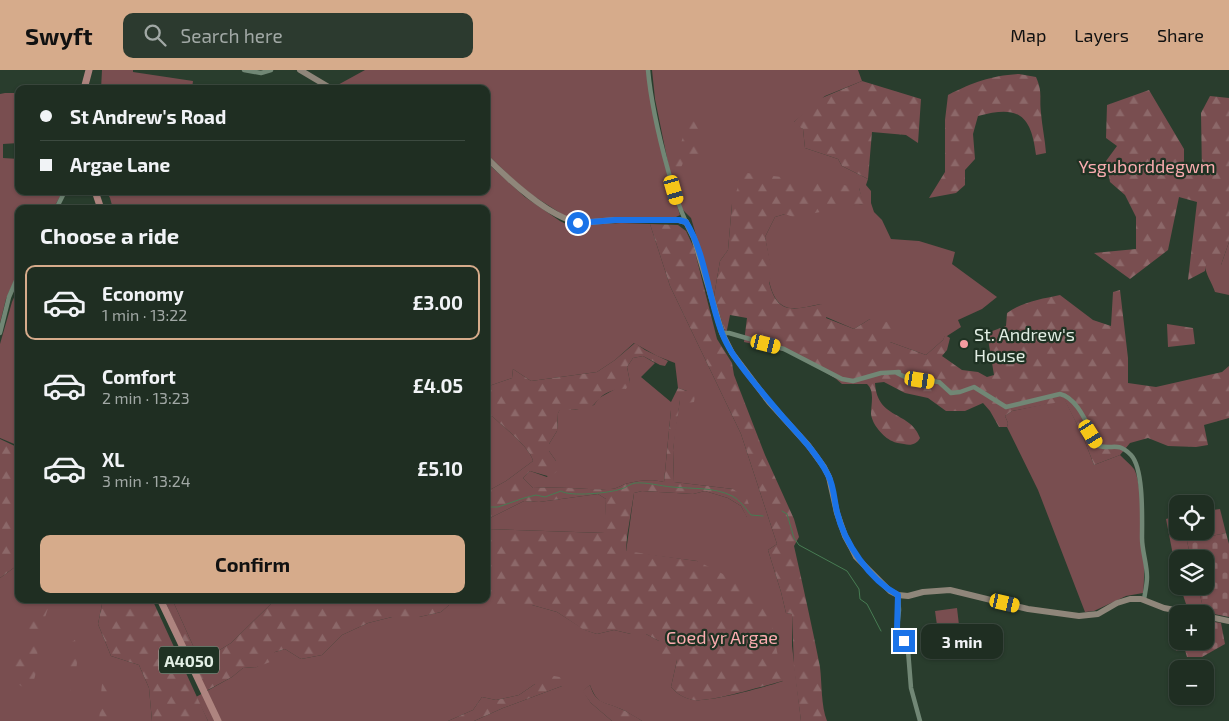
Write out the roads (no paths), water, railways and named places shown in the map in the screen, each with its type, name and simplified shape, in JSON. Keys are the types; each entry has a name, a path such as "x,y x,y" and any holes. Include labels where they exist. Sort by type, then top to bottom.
{"main road":[{"path":"83,85 84,70"},
{"path":"84,85 89,70"},
{"name":"A4050","path":"162,603 218,721"}],"street":[{"path":"244,70 261,73 271,70"},
{"path":"300,70 325,85"},
{"path":"648,70 658,134 678,207 683,221 694,238 722,333 732,353 769,402 808,445 826,472 842,527 856,556 884,586 898,595 908,596 923,592 950,590 1028,608 1079,616 1098,614 1117,603 1130,599 1144,600 1169,609"},
{"path":"490,161 518,188 554,213 570,221 578,223 615,220 683,221"},
{"path":"0,332 9,296 15,283"},
{"path":"722,333 784,349 842,380 853,381 881,373 899,372 907,378 939,382 951,393 974,387 1006,407 1060,394 1064,395 1076,403 1099,446 1120,446 1136,462 1147,576 1144,600"},
{"path":"898,595 897,629 908,650 911,688 920,721"},
{"path":"1214,618 1229,621"}],"waterway":[{"path":"490,507 498,507 536,495 545,497 561,491 573,494 600,493 640,483 718,491 735,498 751,515 763,516"},
{"path":"782,511 787,514 794,538 799,545 847,571 859,589 860,599 867,604 881,631"}],"place":[{"name":"St. Andrew's House","path":"964,344"}],"park label":[{"name":"Ysguborddegwm","path":"1147,166"},
{"name":"Coed yr Argae","path":"722,637"}]}
